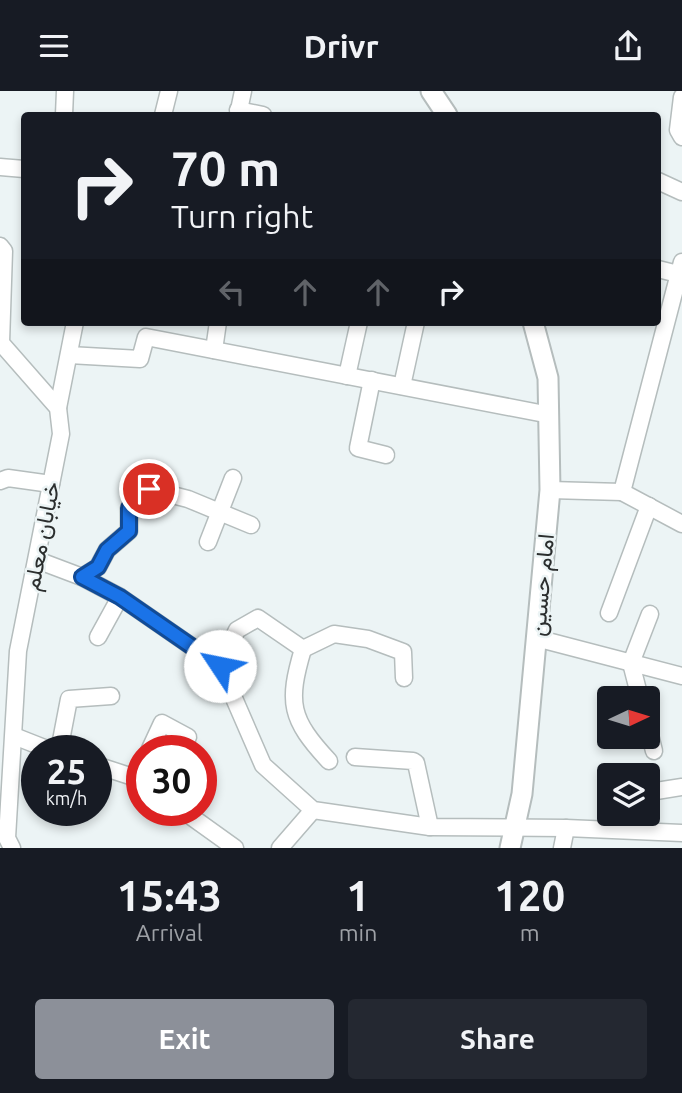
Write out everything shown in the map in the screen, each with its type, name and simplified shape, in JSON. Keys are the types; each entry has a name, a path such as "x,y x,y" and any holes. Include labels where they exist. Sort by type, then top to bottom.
{"main road":[{"path":"431,91 445,112"},
{"name":"امام حسین","path":"512,839 522,794 550,490 548,378 534,326"}],"street":[{"path":"64,112 65,91"},
{"path":"164,112 169,91"},
{"path":"238,112 243,91"},
{"path":"682,97 678,130 682,137"},
{"path":"0,167 21,169"},
{"path":"661,182 682,192"},
{"path":"0,246 4,251 1,343 58,408"},
{"path":"622,492 680,268 661,269"},
{"name":"خیابان معلم","path":"12,848 7,838 18,651 61,434 58,408 74,326"},
{"path":"214,350 217,326"},
{"path":"347,376 358,326"},
{"path":"402,386 415,326"},
{"path":"69,355 139,359 146,337 550,415"},
{"path":"372,380 358,448 386,455"},
{"path":"0,481 8,478 51,484"},
{"path":"208,542 233,478"},
{"path":"82,577 98,567 107,550 129,531 129,508 149,489 188,499 251,525"},
{"path":"550,490 622,492 682,524"},
{"path":"609,613 649,506"},
{"path":"37,560 82,577 120,597 220,666 263,765 313,810 512,839 566,828 644,831 662,840 682,833"},
{"path":"98,637 120,597"},
{"path":"637,686 631,663 650,614"},
{"path":"220,666 237,630 258,618 303,649"},
{"path":"329,761 312,743 295,711 293,685 303,649 334,634 368,639 403,652 404,678"},
{"path":"536,638 682,676"},
{"path":"62,735 69,698 111,696"},
{"path":"156,735 162,723 184,735"},
{"path":"14,736 21,739"},
{"path":"355,757 416,763 430,827"},
{"path":"660,790 682,787"},
{"path":"280,848 313,810"},
{"path":"204,826 235,848"},
{"path":"644,831 645,826"},
{"path":"562,848 566,828"}],"route":[{"path":"149,489 129,508 129,531 107,550 98,567 82,577 120,597 220,666"}]}
